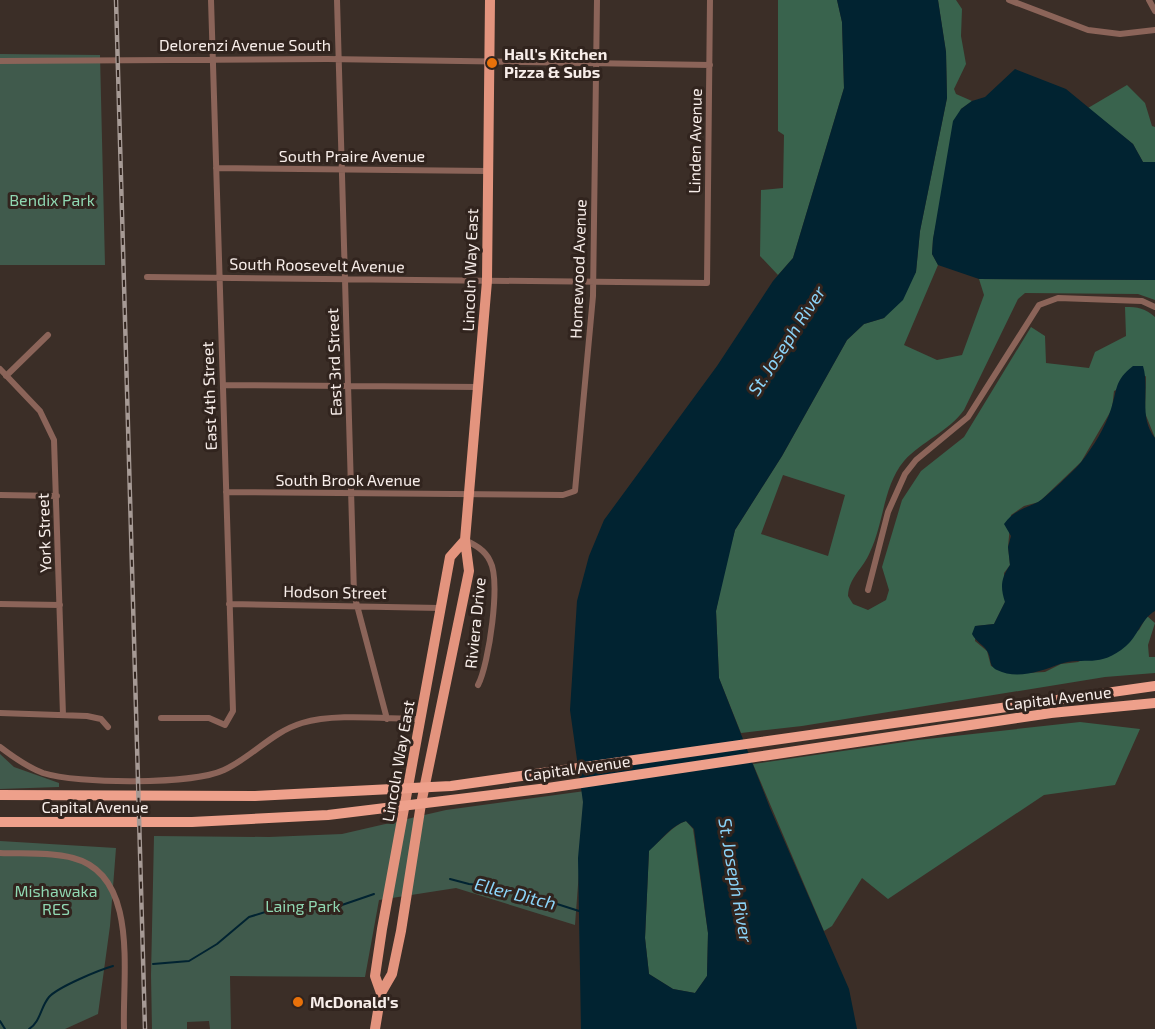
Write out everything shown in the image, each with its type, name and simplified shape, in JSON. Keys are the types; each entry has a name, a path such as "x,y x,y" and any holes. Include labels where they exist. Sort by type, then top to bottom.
{"highway":[{"name":"Capital Avenue","path":"0,795 255,796 451,786 1155,686"},
{"name":"Capital Avenue","path":"0,822 202,822 328,815 566,785 1051,713 1155,703"}],"main road":[{"name":"Lincoln Way East","path":"375,1029 381,993 392,974 421,804 469,571 465,540 487,281 490,0"},
{"name":"Lincoln Way East","path":"381,993 375,976 450,557 465,540"}],"street":[{"name":"East 4th Street","path":"161,718 209,718 225,725 233,711 211,0"},
{"name":"East 3rd Street","path":"337,0 356,605 387,719"},
{"name":"Homewood Avenue","path":"528,495 570,494 577,485 594,282 597,0"},
{"name":"Linden Avenue","path":"707,283 710,0"},
{"path":"1009,0 1088,30 1120,34 1155,30"},
{"path":"1149,0 1155,11"},
{"name":"Delorenzi Avenue South","path":"0,61 213,58 710,65"},
{"name":"South Praire Avenue","path":"216,168 488,171"},
{"name":"South Roosevelt Avenue","path":"147,277 707,283"},
{"path":"868,590 888,512 905,474 916,460 968,417 1039,305 1058,298 1142,301 1155,306"},
{"path":"6,376 48,335"},
{"name":"York Street","path":"0,369 40,411 51,429 55,452 57,496 63,715"},
{"path":"223,385 479,387"},
{"name":"South Brook Avenue","path":"226,492 528,495"},
{"path":"0,495 57,496"},
{"name":"Riviera Drive","path":"465,540 485,552 494,571 488,657 478,685"},
{"path":"0,604 60,605"},
{"name":"Hodson Street","path":"229,604 441,608"},
{"path":"0,713 101,719 108,727"},
{"name":"Capital Avenue","path":"0,747 25,765 58,777 191,779 224,770 281,731 303,723 320,719 421,719"},
{"path":"0,853 74,858 106,878 116,893 122,914 124,1029"}],"green space":[{"path":"778,0 837,0 842,22 844,88 793,258 778,275 760,256 761,190 783,188 784,135 778,131"},
{"path":"938,0 956,0 962,9 961,36 966,64 954,89 956,94 972,101 961,109 933,239 932,254 938,265 904,345 937,360 962,355 984,295 979,279 1155,280 1155,300 1138,294 1025,293 1018,299 964,410 958,418 911,454 897,471 888,493 875,541 851,584 848,596 853,604 868,610 886,600 889,590 882,567 902,500 921,471 964,437 1031,327 1045,336 1046,363 1089,368 1095,352 1126,336 1125,307 1134,307 1155,317 1155,438 1145,413 1146,376 1114,391 1112,409 1081,462 1039,502 1024,506 1011,515 1008,547 1010,565 1004,573 1005,602 994,624 976,626 975,641 987,651 991,666 1007,673 1045,672 1061,664 1078,662 1139,630 1147,616 1155,623 1148,645 1149,657 1155,657 1155,673 1105,677 802,726 741,733 719,678 716,611 735,530 782,456 847,340 864,324 884,318 916,272 920,231 947,98 946,52","holes":["783,475 845,495 828,556 761,534"]},
{"name":"Bendix Park","path":"0,54 100,55 105,265 0,265"},
{"path":"1127,85 1145,103 1152,126 1155,127 1155,162 1143,162 1133,144 1088,108"},
{"path":"1080,722 1140,729 1115,785 1044,795 888,899 862,878 832,926 824,931 753,764 918,740"},
{"path":"0,754 14,767 59,783 59,787 0,789"},
{"name":"Laing Park","path":"585,791 575,925 456,888 379,900 365,977 230,976 231,1029 210,1029 209,1021 187,1022 187,1029 152,1029 154,836 269,837 342,834 446,810"},
{"path":"686,821 693,829 708,933 707,976 695,993 673,989 649,974 645,938 649,850"},
{"name":"Mishawaka RES","path":"0,841 116,848 110,926 98,1014 65,1029 0,1029"}],"water":[{"name":"St. Joseph River","path":"837,0 938,0 946,52 947,98 920,231 916,272 903,300 884,318 864,324 847,340 782,456 735,530 716,611 719,678 770,808 849,989 857,1029 581,1029 578,858 583,802 570,710 577,601 589,556 604,520 717,366 773,281 793,258 844,88 842,22","holes":["686,821 694,829 708,933 707,976 695,993 673,989 649,974 645,938 649,851 681,823"]},
{"path":"1015,69 1066,89 1133,144 1143,162 1155,162 1155,280 979,279 938,265 932,254 933,239 953,121 961,109 972,101 985,97"},
{"path":"1133,366 1143,366 1147,421 1155,438 1155,611 1146,618 1126,646 1100,660 1069,662 1037,672 1021,674 997,670 992,666 985,649 972,634 975,626 994,624 1005,602 1002,583 1010,565 1008,547 1011,536 1004,524 1015,513 1041,500 1082,461 1106,422 1120,381"}],"waterway":[{"name":"Eller Ditch","path":"450,879 469,884 510,889 579,911"},
{"name":"Eller Ditch","path":"153,964 189,961 217,944 249,917 275,909 339,906 374,894"},
{"name":"Eller Ditch","path":"29,1029 36,1022 46,1001 54,993 79,979 113,966"},
{"name":"Eller Ditch","path":"0,1021 5,1029"}],"railway":[{"path":"116,0 145,1029"}],"place":[{"name":"Hall's Kitchen Pizza & Subs","path":"492,63"},
{"name":"McDonald's","path":"298,1002"}]}
